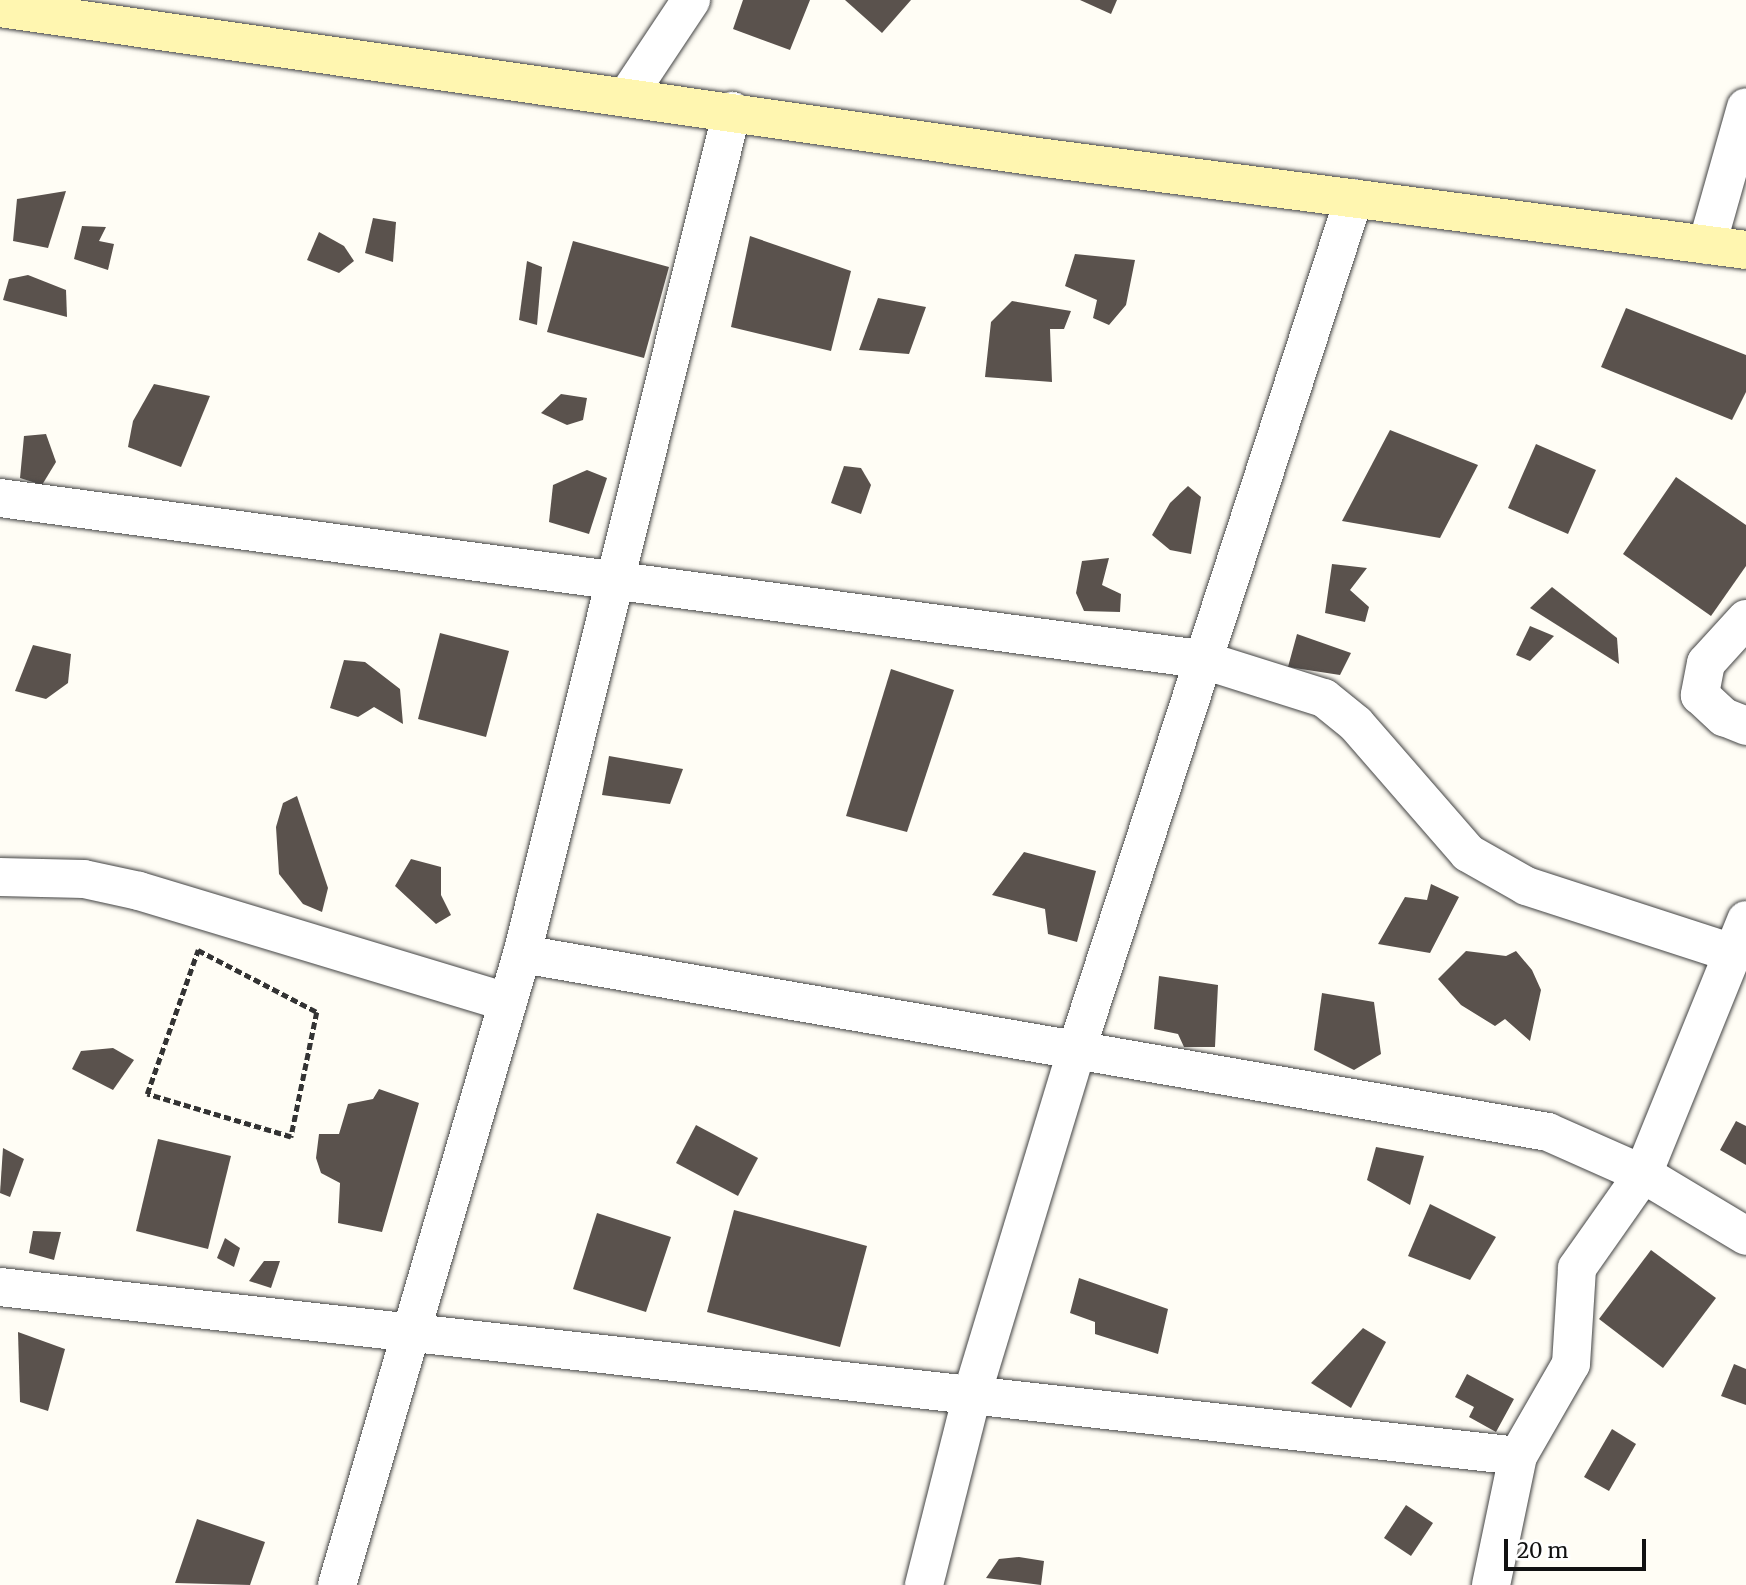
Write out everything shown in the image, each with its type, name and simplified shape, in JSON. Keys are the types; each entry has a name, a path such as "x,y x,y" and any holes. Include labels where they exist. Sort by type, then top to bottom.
{"main road":[{"path":"0,8 1354,198 1746,250"}],"street":[{"path":"628,95 691,0"},
{"path":"1707,245 1746,107"},
{"path":"337,1585 414,1334 522,954 732,111"},
{"path":"924,1585 973,1391 1076,1051 1200,659 1354,198"},
{"path":"0,498 1200,659 1324,698 1356,724 1468,853 1526,886 1739,937 1643,1174 1577,1268 1571,1364 1518,1456 1491,1585"},
{"path":"1746,619 1706,663 1700,695 1724,717 1746,726"},
{"path":"0,877 84,879 139,891 507,1002"},
{"path":"522,954 1548,1132 1643,1174 1746,1236"},
{"path":"0,1287 414,1334 973,1391 1518,1456"}],"path":[{"path":"198,950 317,1012 291,1137 147,1094 198,950"}],"building":[{"path":"743,0 810,0 790,50 733,29"},
{"path":"845,0 911,0 882,33"},
{"path":"1080,0 1117,0 1111,14"},
{"path":"66,191 48,248 13,241 17,199"},
{"path":"373,218 396,222 393,262 365,253"},
{"path":"82,226 106,227 99,241 114,244 108,270 74,259"},
{"path":"319,232 344,246 354,261 339,273 307,260"},
{"path":"750,236 851,271 831,351 731,327"},
{"path":"573,241 669,267 644,358 547,332"},
{"path":"1075,254 1135,260 1126,305 1109,325 1093,318 1097,300 1065,286"},
{"path":"527,261 542,267 537,325 519,320"},
{"path":"28,275 66,290 67,317 3,300 9,279"},
{"path":"878,298 926,307 909,354 859,350"},
{"path":"1012,301 1071,311 1064,329 1050,329 1052,382 985,377 991,322"},
{"path":"1626,308 1746,355 1746,392 1732,420 1601,367"},
{"path":"154,384 210,396 181,467 128,447 133,421"},
{"path":"561,394 587,398 583,420 567,425 541,413"},
{"path":"1390,430 1478,465 1440,538 1342,521"},
{"path":"46,434 56,462 42,485 20,478 24,436"},
{"path":"1536,444 1596,470 1568,534 1508,508"},
{"path":"844,466 861,468 871,485 861,514 831,503"},
{"path":"587,470 607,478 589,534 549,522 553,485"},
{"path":"1676,477 1746,525 1746,566 1711,616 1623,554"},
{"path":"1188,486 1201,497 1191,554 1170,550 1152,535 1170,503"},
{"path":"1109,558 1102,585 1121,594 1120,612 1084,611 1076,593 1082,561"},
{"path":"1332,564 1367,568 1350,590 1369,607 1365,622 1325,613"},
{"path":"1552,587 1617,638 1619,664 1530,608"},
{"path":"1530,626 1554,636 1530,661 1516,655"},
{"path":"440,633 509,651 486,737 418,719"},
{"path":"1297,634 1351,653 1340,675 1288,667"},
{"path":"33,645 71,654 68,683 46,699 15,691"},
{"path":"344,660 365,662 400,689 403,724 374,707 358,717 330,708"},
{"path":"891,669 954,690 907,832 846,816"},
{"path":"609,756 683,769 670,804 602,795"},
{"path":"297,796 328,888 322,912 303,904 279,874 276,827 283,803"},
{"path":"1024,852 1096,871 1077,942 1048,934 1045,909 992,895"},
{"path":"411,859 441,867 441,895 451,915 436,924 395,886"},
{"path":"1431,884 1459,897 1430,953 1378,944 1405,897 1427,900"},
{"path":"1466,951 1506,956 1516,951 1532,970 1541,990 1530,1041 1505,1019 1495,1026 1461,1005 1438,979"},
{"path":"1159,976 1218,985 1215,1047 1184,1047 1178,1034 1154,1029"},
{"path":"1322,993 1374,1002 1381,1054 1354,1070 1314,1050"},
{"path":"113,1048 134,1060 113,1090 72,1069 81,1051"},
{"path":"379,1089 419,1103 382,1232 338,1223 340,1183 321,1173 316,1158 319,1134 339,1134 348,1104 373,1099"},
{"path":"1736,1121 1746,1126 1746,1165 1720,1150"},
{"path":"696,1125 758,1158 738,1196 676,1163"},
{"path":"158,1139 231,1156 208,1249 136,1231"},
{"path":"1376,1147 1424,1156 1410,1205 1367,1180"},
{"path":"3,1148 24,1159 10,1197 0,1193"},
{"path":"1430,1204 1496,1237 1470,1280 1408,1256"},
{"path":"734,1210 867,1246 840,1347 707,1312"},
{"path":"597,1213 671,1237 646,1312 573,1289"},
{"path":"33,1231 61,1232 54,1260 29,1253"},
{"path":"225,1238 240,1248 234,1267 217,1258"},
{"path":"1651,1250 1716,1298 1663,1368 1599,1319"},
{"path":"264,1261 280,1261 271,1288 249,1281"},
{"path":"1079,1278 1168,1309 1158,1354 1095,1334 1095,1322 1070,1313"},
{"path":"1363,1328 1386,1342 1351,1408 1311,1383"},
{"path":"18,1332 65,1349 48,1411 20,1402"},
{"path":"1734,1364 1746,1369 1746,1405 1721,1396"},
{"path":"1467,1374 1514,1399 1496,1432 1469,1417 1474,1407 1455,1397"},
{"path":"1612,1429 1636,1444 1609,1491 1584,1477"},
{"path":"1406,1505 1433,1523 1411,1556 1384,1538"},
{"path":"197,1519 265,1542 250,1585 175,1583"},
{"path":"1019,1557 1044,1561 1041,1585 986,1578 999,1559"}]}
